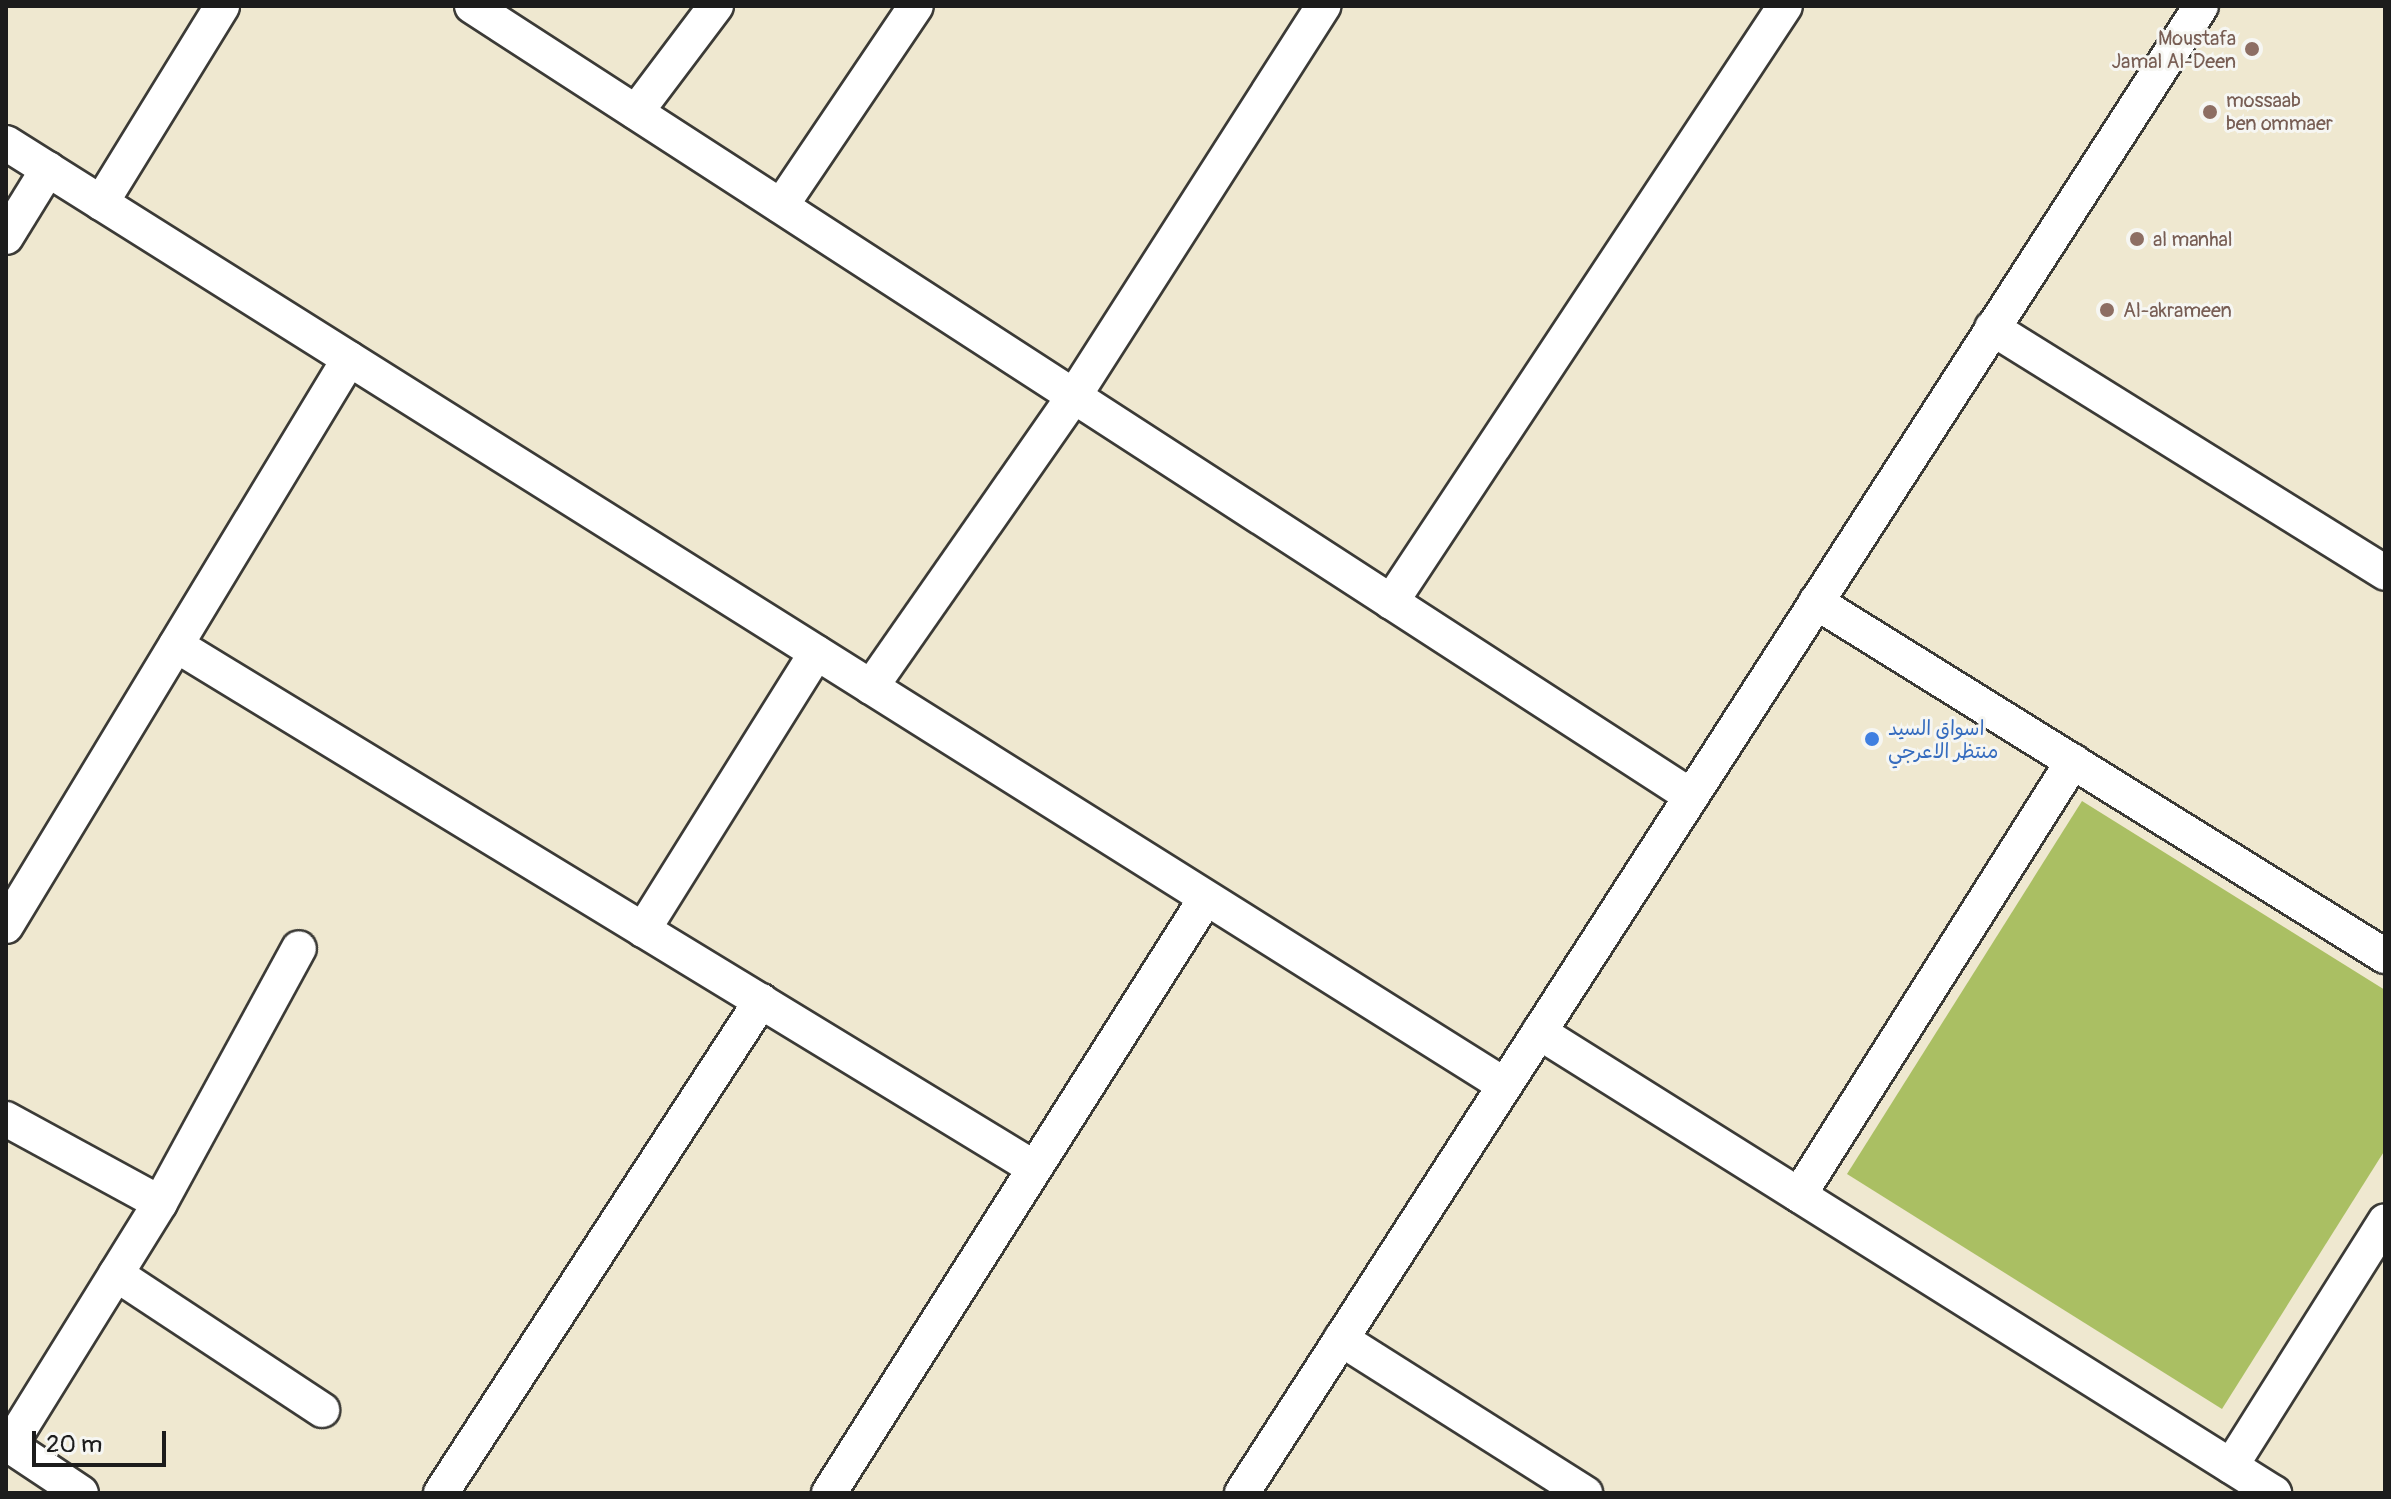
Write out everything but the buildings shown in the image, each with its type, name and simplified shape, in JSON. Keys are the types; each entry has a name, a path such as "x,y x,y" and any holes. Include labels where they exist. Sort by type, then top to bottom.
{"street":[{"path":"101,203 222,6"},
{"path":"472,6 1691,796"},
{"path":"636,112 716,6"},
{"path":"781,206 916,6"},
{"path":"871,687 1074,396 1323,6"},
{"path":"1391,602 1785,6"},
{"path":"1242,1493 2201,6"},
{"path":"6,143 1504,1085"},
{"path":"6,237 48,169"},
{"path":"1992,328 2385,573"},
{"path":"6,926 349,359"},
{"path":"1816,602 2385,956"},
{"path":"176,645 1034,1168"},
{"path":"643,930 816,653"},
{"path":"1799,1195 2073,761"},
{"path":"829,1493 1206,898"},
{"path":"81,1493 8,1444 160,1203 299,948"},
{"path":"441,1493 761,1001"},
{"path":"1539,1032 2274,1493"},
{"path":"6,1119 160,1203"},
{"path":"2231,1466 2385,1221"},
{"path":"116,1274 322,1410"},
{"path":"1341,1339 1585,1493"}],"green space":[{"path":"2082,801 2385,990 2385,1150 2222,1409 1847,1174"}],"place":[{"name":"Moustafa Jamal Al-Deen","path":"2252,49"},
{"name":"mossaab ben ommaer","path":"2210,112"},
{"name":"al manhal","path":"2137,239"},
{"name":"Al-akrameen","path":"2107,310"},
{"name":"اسواق السيد منتظر الاعرجي","path":"1872,739"}]}
